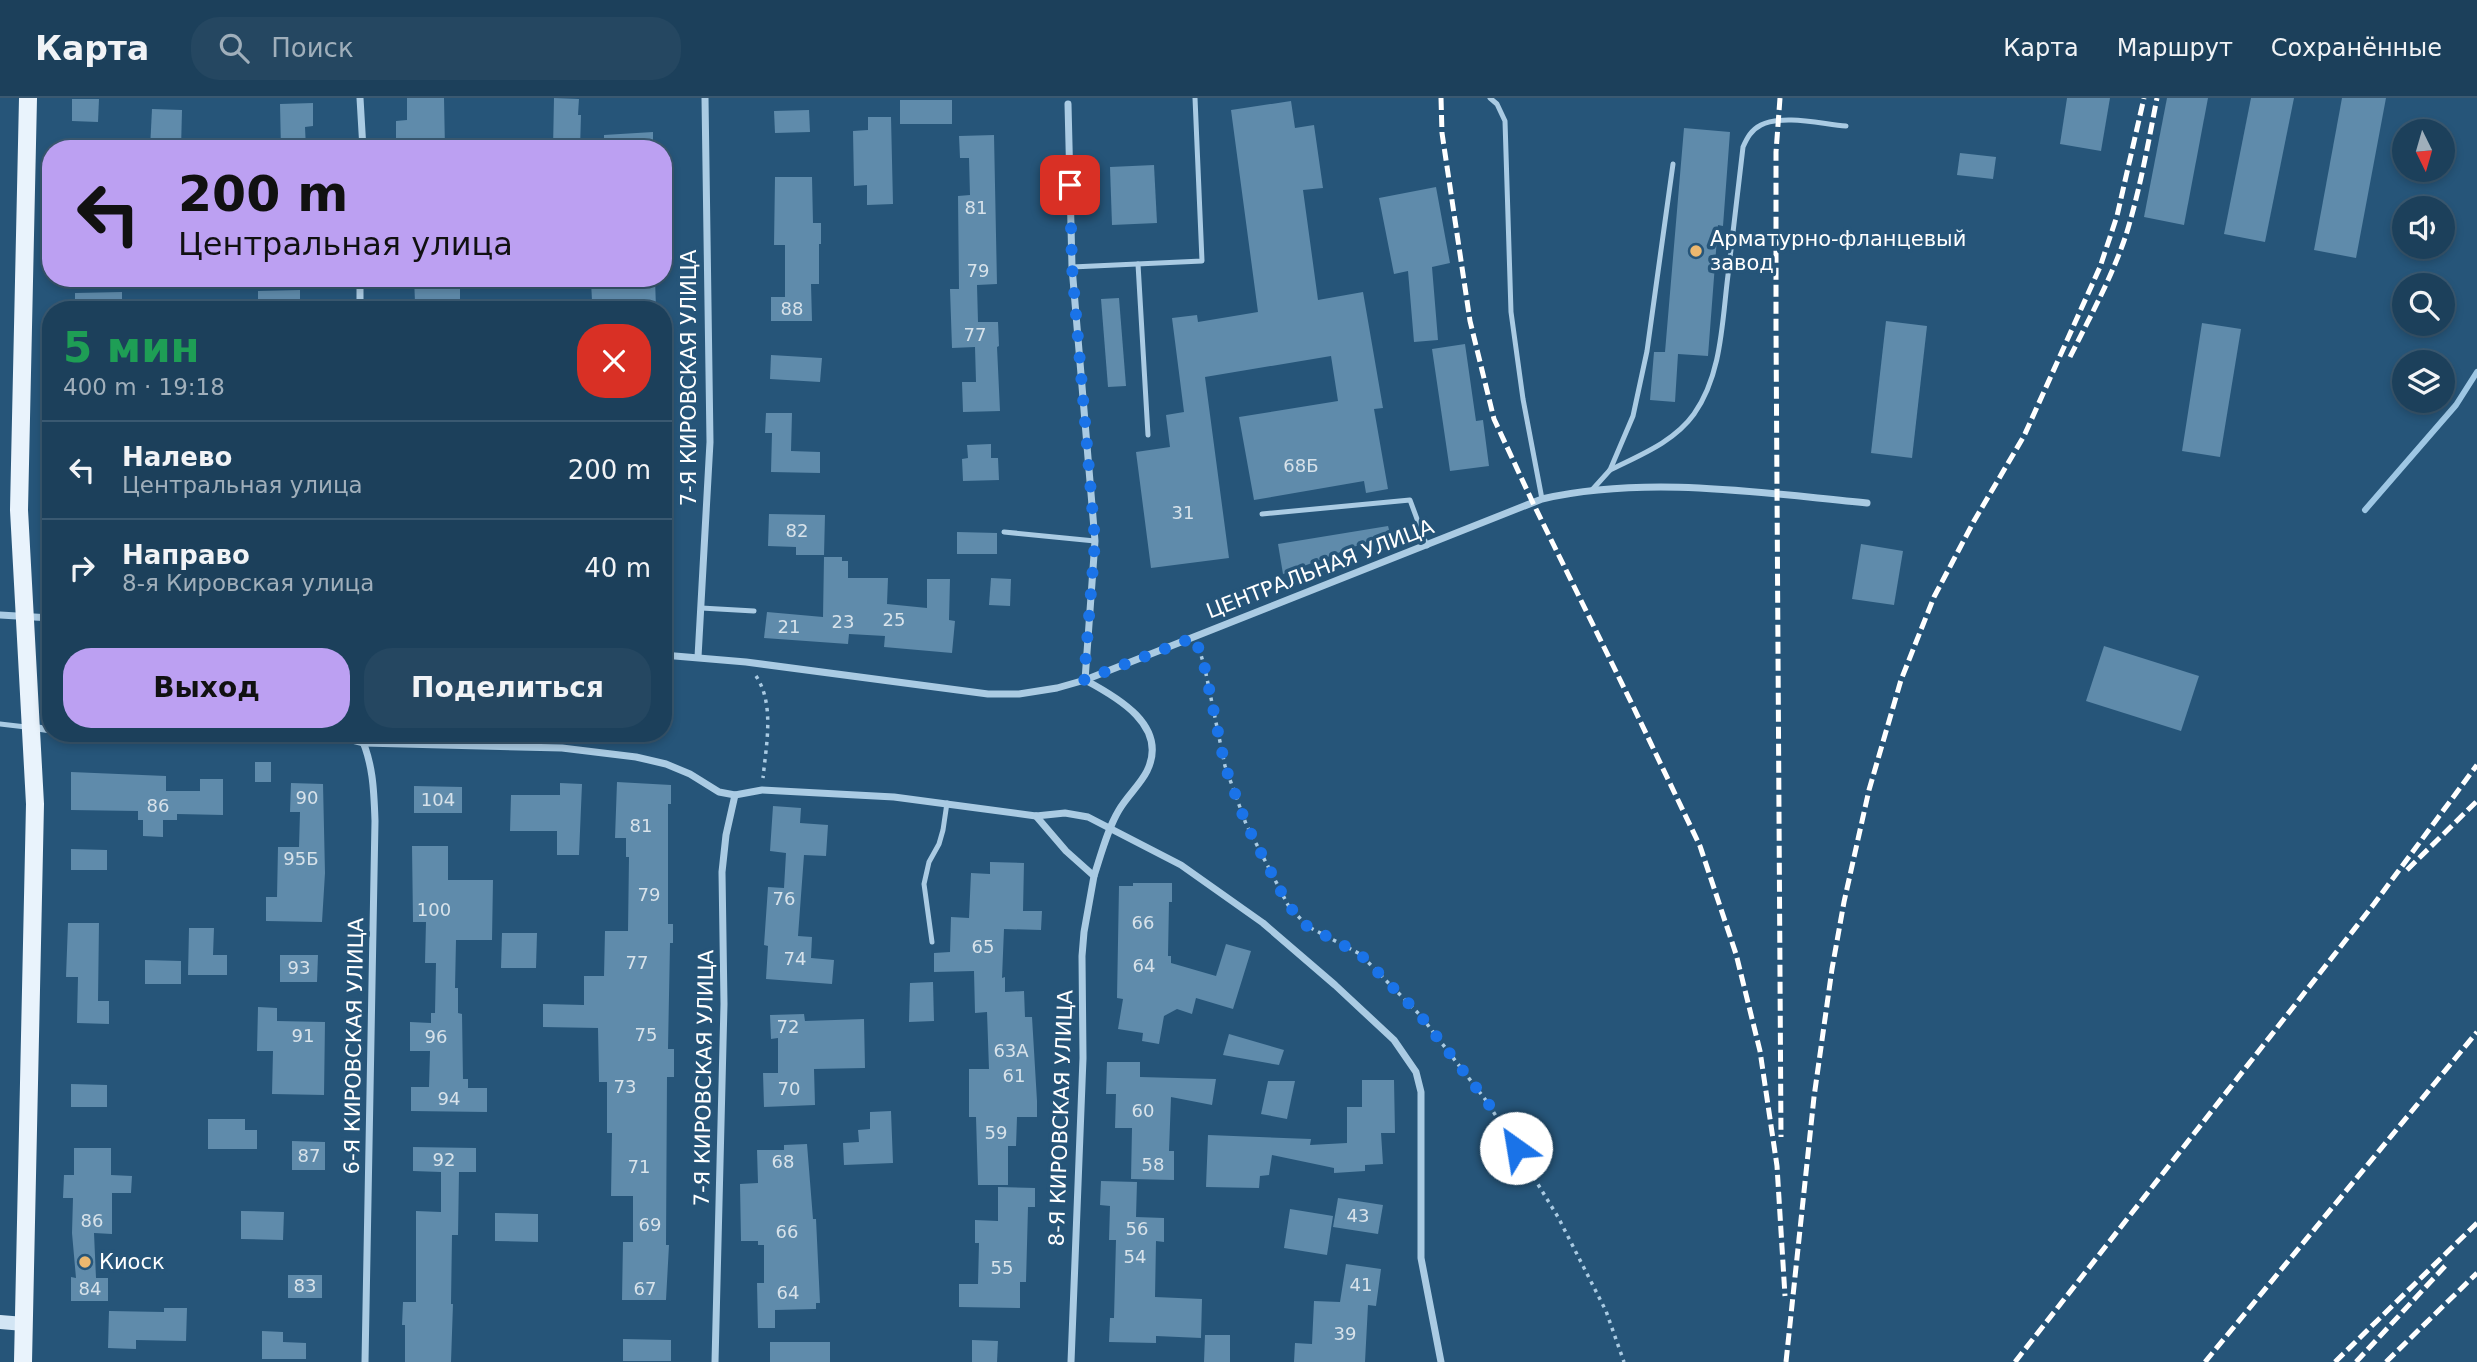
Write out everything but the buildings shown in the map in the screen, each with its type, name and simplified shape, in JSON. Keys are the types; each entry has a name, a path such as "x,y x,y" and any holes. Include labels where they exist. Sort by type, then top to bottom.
{"main road":[{"path":"23,1362 35,804 19,510 28,98"}],"street":[{"path":"360,98 362,140"},
{"name":"7-Я КИРОВСКАЯ УЛИЦА","path":"698,657 710,442 705,98"},
{"path":"1069,101 1072,267 1095,541 1084,680"},
{"name":"ЦЕНТРАЛЬНАЯ УЛИЦА","path":"672,656 746,662 988,694 1019,694 1057,688 1084,680 1542,499 1592,491 1711,489 1867,503"},
{"path":"0,615 42,618"},
{"name":"8-Я КИРОВСКАЯ УЛИЦА","path":"1071,1362 1083,1058 1084,932 1094,876 1110,829 1119,811 1147,772 1153,756 1151,739 1144,723 1132,709 1111,693 1084,680"},
{"path":"30,727 42,729"},
{"path":"360,742 562,748 636,757 666,764 690,774 719,792 735,795 762,790 894,797 1036,816 1076,814 1088,817 1181,865 1263,923 1335,985 1394,1040 1416,1072 1421,1092 1421,1258 1441,1362"},
{"name":"6-Я КИРОВСКАЯ УЛИЦА","path":"364,743 374,785 375,821 365,1362"},
{"name":"7-Я КИРОВСКАЯ УЛИЦА","path":"715,1362 724,1004 722,872 726,835 735,795"},
{"path":"1036,816 1066,851 1094,876"},
{"path":"0,1322 24,1324"}],"lane":[{"path":"1072,267 1202,261 1195,98"},
{"path":"1490,98 1497,104 1505,121 1511,312 1523,399 1542,499"},
{"path":"1610,470 1656,447 1676,433 1693,415 1706,394 1719,351 1743,146 1749,134 1761,125 1779,122 1846,126"},
{"path":"1592,491 1610,470 1633,416 1647,351 1673,164"},
{"path":"1138,264 1148,435"},
{"path":"1262,514 1410,500 1427,546"},
{"path":"1004,532 1095,541"},
{"path":"701,608 754,611"},
{"path":"0,724 30,727"},
{"path":"932,942 925,884 929,862 943,830 947,803"}],"path":[{"path":"1195,637 1205,669 1225,766 1246,824 1288,905 1307,926 1360,954 1420,1015 1488,1103 1558,1217 1606,1311 1624,1362"},
{"path":"746,662 761,684 766,702 762,790"}],"waterway":[{"path":"2365,510 2456,405 2477,372"}],"railway":[{"path":"1441,98 1442,133 1470,321 1494,419 1700,846 1736,954 1760,1051 1777,1166 1785,1296"},
{"path":"1780,98 1776,152 1776,328 1781,1137"},
{"path":"1786,1362 1814,1097 1832,969 1869,790 1901,680 1934,597 1974,521 2024,436 2100,267 2117,216 2144,98"},
{"path":"2070,357 2107,282 2126,235 2140,184 2157,98"},
{"path":"2015,1362 2374,904 2477,765"},
{"path":"2407,870 2477,801"},
{"path":"2205,1362 2477,1032"},
{"path":"2335,1362 2477,1223"},
{"path":"2356,1362 2447,1264"},
{"path":"2386,1362 2477,1273"}],"place":[{"name":"Арматурно-фланцевый завод","path":"1696,251"},
{"name":"Киоск","path":"85,1262"}],"route":[{"path":"1070,185 1072,267 1095,541 1084,680 1195,637 1205,669 1225,766 1246,824 1288,905 1307,926 1360,954 1420,1015 1488,1103 1516,1148"}]}
